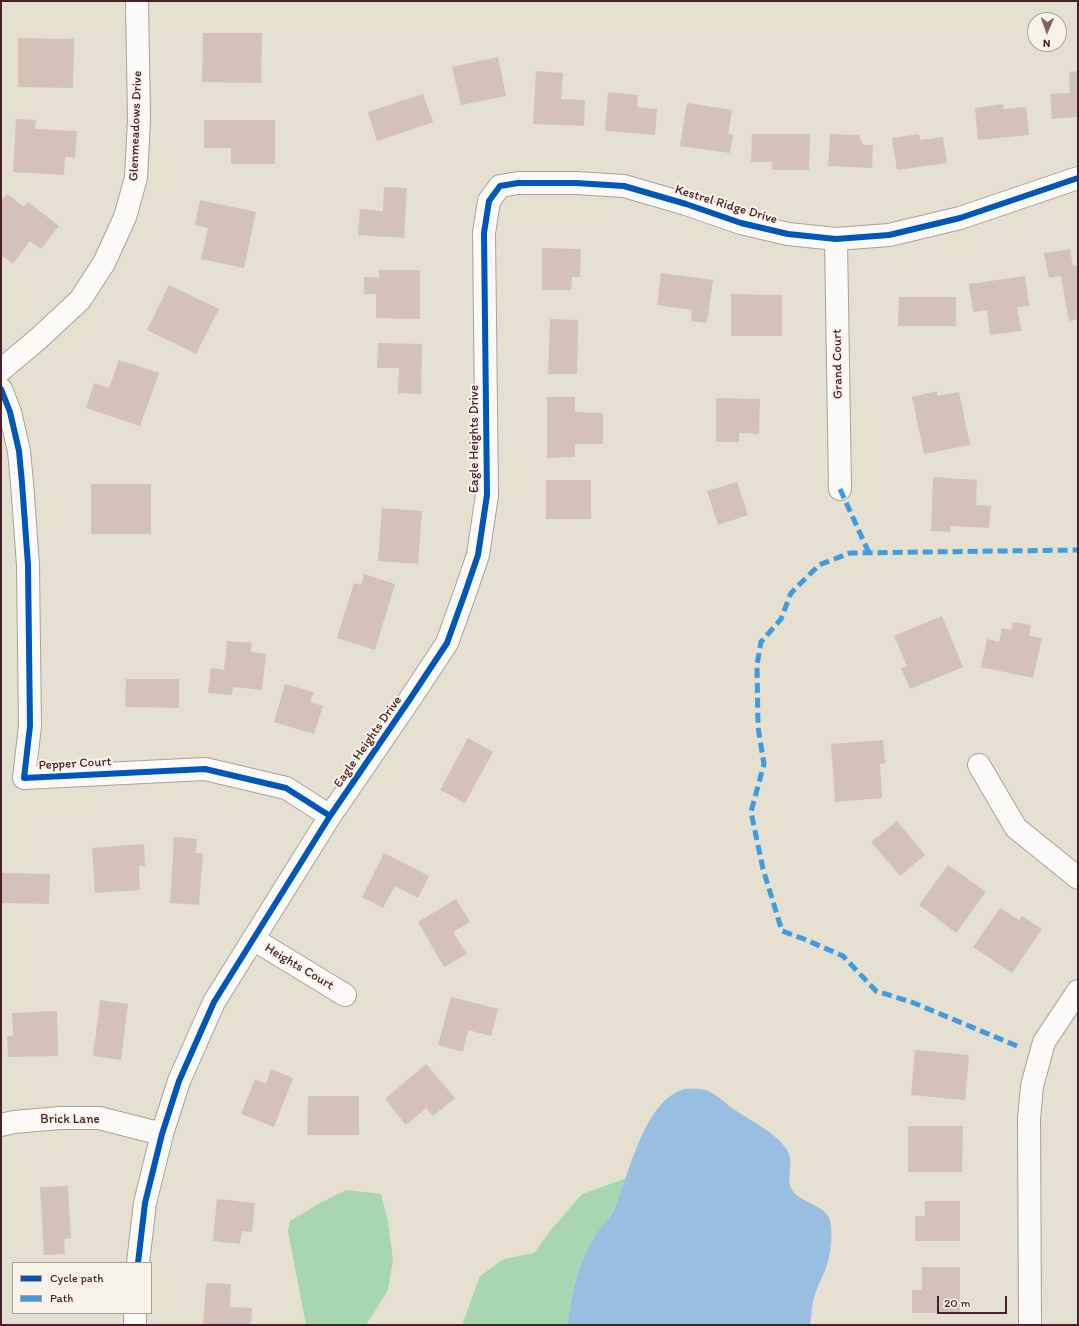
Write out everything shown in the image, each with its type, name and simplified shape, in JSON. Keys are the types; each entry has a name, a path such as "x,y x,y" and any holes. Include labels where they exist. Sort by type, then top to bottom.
{"street":[{"name":"Glenmeadows Drive","path":"1,370 38,339 80,300 104,263 125,217 136,178 138,119 137,1"},
{"name":"Kestrel Ridge Drive","path":"488,201 500,186 518,183 576,183 624,186 686,204 741,224 788,234 836,239 889,235 960,218 1078,178"},
{"name":"Eagle Heights Drive","path":"138,1262 146,1203 162,1134 179,1081 214,1002 330,816 447,643 478,555 487,495 484,233 488,201"},
{"name":"Grand Court","path":"836,239 840,489"},
{"name":"Pepper Court","path":"1,389 10,412 19,451 28,565 30,726 24,778 205,769 286,788 330,816"},
{"path":"979,765 1016,828 1078,878"},
{"name":"Heights Court","path":"253,939 345,995"},
{"path":"1030,1325 1030,1119 1032,1086 1044,1042 1078,991"},
{"name":"Brick Lane","path":"1,1125 14,1122 60,1118 99,1118 162,1134"},
{"path":"135,1314 135,1325"}],"green space":[{"path":"627,1178 611,1214 592,1240 586,1252 572,1293 568,1325 462,1325 480,1276 504,1259 534,1253 550,1231 582,1194"},
{"path":"346,1190 381,1194 388,1222 393,1260 388,1290 366,1325 306,1325 288,1231 290,1221 320,1203"}],"water":[{"path":"684,1089 702,1089 712,1093 780,1141 785,1147 790,1158 790,1186 792,1190 796,1195 820,1209 829,1218 831,1225 830,1252 827,1266 813,1301 810,1325 568,1325 570,1305 583,1259 594,1237 613,1211 639,1142 658,1109 670,1097"}],"building":[{"path":"203,33 262,33 261,83 202,82"},
{"path":"18,38 74,39 73,88 18,87"},
{"path":"498,57 506,96 461,105 452,67"},
{"path":"536,71 563,73 561,99 585,100 584,126 533,124"},
{"path":"1078,71 1078,117 1052,119 1050,94 1070,93 1069,72"},
{"path":"608,92 638,95 637,107 657,109 655,135 605,131"},
{"path":"423,94 433,122 377,141 368,112"},
{"path":"687,103 732,110 728,134 733,135 730,153 680,146"},
{"path":"1003,104 1004,109 1026,107 1029,135 978,140 975,108"},
{"path":"16,119 36,120 35,129 77,131 75,158 65,157 64,175 13,172"},
{"path":"204,120 275,120 275,164 231,164 231,148 204,148"},
{"path":"752,134 810,134 809,170 772,170 772,162 751,162"},
{"path":"830,134 859,135 863,145 873,145 872,168 828,166"},
{"path":"919,134 920,140 943,137 947,163 897,170 892,138"},
{"path":"384,187 407,188 404,238 358,235 360,209 383,211"},
{"path":"7,194 24,207 28,202 59,226 41,249 30,241 13,264 1,255 1,201"},
{"path":"200,200 256,212 244,268 201,259 208,228 195,225"},
{"path":"542,248 581,249 580,277 572,277 571,290 542,290"},
{"path":"1070,249 1073,266 1078,265 1078,319 1069,321 1061,276 1049,278 1044,253"},
{"path":"379,270 420,270 420,319 376,318 376,294 364,294 364,277 379,278"},
{"path":"661,273 713,280 707,323 691,321 692,310 657,305"},
{"path":"1025,276 1029,306 1017,307 1021,331 990,335 987,310 973,312 969,284"},
{"path":"169,285 219,309 196,354 147,330"},
{"path":"731,294 782,295 782,336 731,336"},
{"path":"899,297 956,297 956,326 898,326"},
{"path":"550,319 578,320 577,374 548,374"},
{"path":"378,343 422,344 421,394 398,393 399,368 377,368"},
{"path":"119,360 159,373 140,426 86,408 94,383 109,388"},
{"path":"937,391 938,396 959,392 970,445 924,454 912,397"},
{"path":"547,397 575,397 575,412 603,413 603,444 575,444 575,457 547,458"},
{"path":"716,398 760,399 759,434 739,433 739,442 716,442"},
{"path":"933,477 977,480 976,505 991,506 989,528 950,526 950,532 931,531"},
{"path":"546,480 591,480 591,519 546,519"},
{"path":"737,482 748,515 718,525 707,491"},
{"path":"91,484 151,484 151,534 91,534"},
{"path":"382,508 422,511 418,564 378,561"},
{"path":"364,574 395,584 375,650 337,638 354,583 361,585"},
{"path":"942,616 963,667 910,689 901,668 907,666 894,636"},
{"path":"1013,622 1031,625 1029,636 1042,638 1033,678 981,667 987,639 999,642 1002,628 1011,630"},
{"path":"227,641 252,643 251,652 266,654 262,690 233,687 232,695 208,693 211,668 224,670"},
{"path":"126,679 179,679 179,708 125,707"},
{"path":"285,684 314,692 310,702 323,706 314,734 274,722"},
{"path":"468,738 493,752 465,803 440,790"},
{"path":"883,740 885,763 880,764 882,798 835,802 831,744"},
{"path":"897,821 925,855 900,876 871,842"},
{"path":"174,837 197,839 196,853 203,853 199,905 170,903"},
{"path":"144,844 145,866 139,866 140,890 95,893 92,848"},
{"path":"384,853 429,876 418,898 395,886 383,908 362,897"},
{"path":"948,865 986,892 956,933 919,905"},
{"path":"1,873 50,874 49,904 1,903"},
{"path":"456,899 470,922 453,932 467,954 444,967 418,922"},
{"path":"1000,908 1019,920 1022,916 1042,929 1012,973 973,947"},
{"path":"451,997 498,1009 491,1036 468,1030 463,1052 438,1045"},
{"path":"100,1000 128,1004 121,1060 93,1056"},
{"path":"57,1011 58,1056 8,1057 7,1036 13,1036 12,1013"},
{"path":"915,1050 969,1055 965,1100 911,1095"},
{"path":"426,1064 455,1098 433,1116 426,1108 406,1125 385,1099"},
{"path":"271,1069 293,1078 274,1127 241,1114 255,1079 266,1084"},
{"path":"308,1096 359,1096 359,1135 307,1135"},
{"path":"908,1126 963,1126 962,1172 908,1172"},
{"path":"68,1186 71,1238 64,1239 65,1254 44,1255 40,1187"},
{"path":"217,1199 255,1203 252,1232 242,1231 240,1244 213,1241"},
{"path":"925,1201 960,1201 960,1241 915,1241 915,1216 925,1216"},
{"path":"922,1267 960,1267 960,1313 912,1313 912,1290 922,1290"},
{"path":"206,1283 231,1284 230,1307 252,1308 251,1325 203,1325"}],"marked path":[{"path":"840,489 869,553"},
{"path":"1017,1046 914,1003 876,991 843,956 782,931 763,869 751,812 764,764 758,727 757,665 761,642 781,619 791,593 819,565 850,553 1078,550"}],"cycle path":[{"path":"138,1262 145,1203 162,1134 179,1081 214,1002 330,816 447,643 478,555 487,495 484,233 489,201 500,186 518,183 576,183 624,186 686,204 741,223 788,234 836,239 889,235 960,218 1078,178"},
{"path":"1,389 10,412 19,451 28,565 30,726 24,778 205,769 286,788 330,816"}]}
